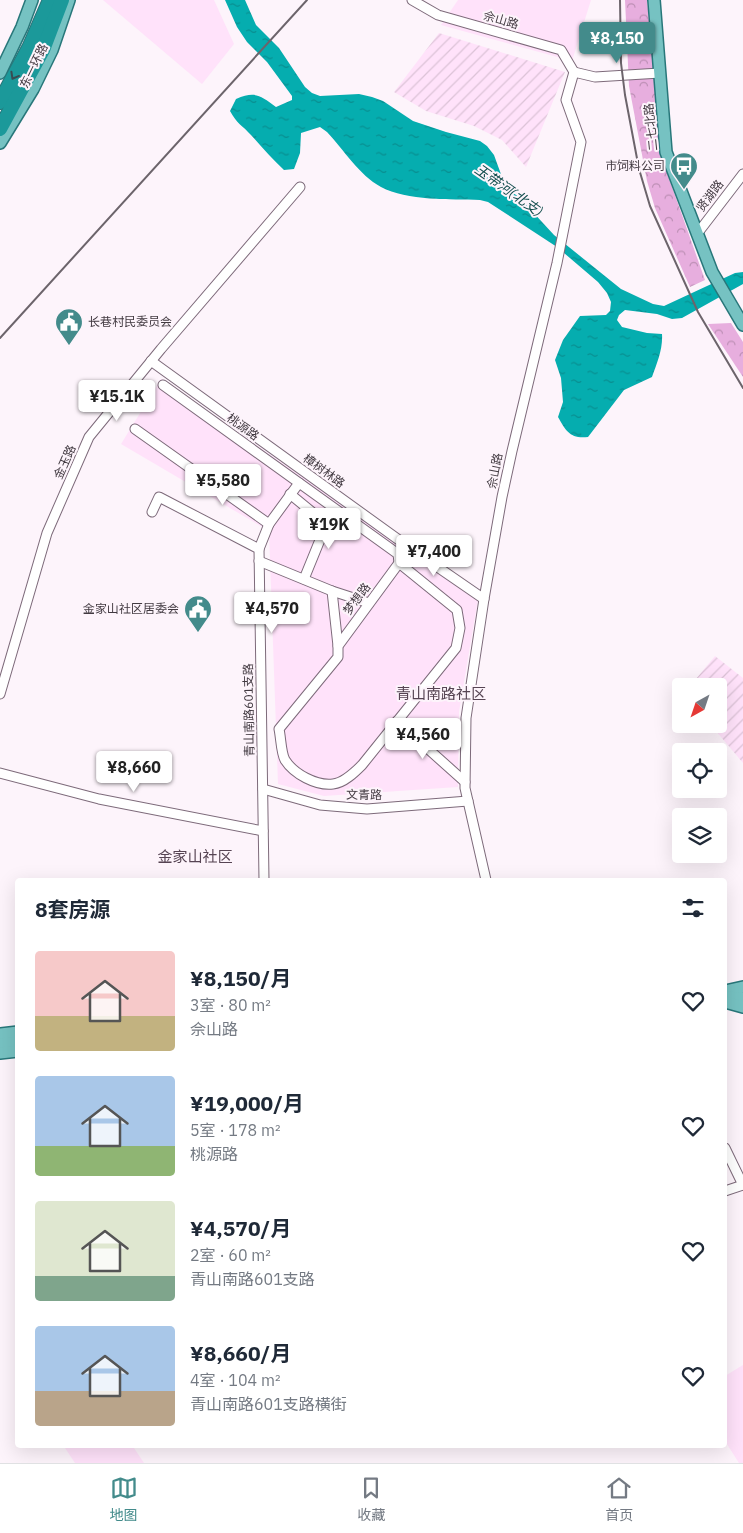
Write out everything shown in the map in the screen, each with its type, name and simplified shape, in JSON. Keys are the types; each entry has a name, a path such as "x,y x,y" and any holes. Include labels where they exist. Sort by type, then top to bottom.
{"highway":[{"name":"东一环路","path":"0,102 30,46 50,0"},
{"name":"东一环路","path":"0,129 42,50 62,0"}],"main road":[{"path":"0,73 22,27 32,0"},
{"path":"0,143 52,50 69,0"},
{"name":"二七北路","path":"654,0 666,152 712,272 743,325"},
{"path":"727,984 743,980"},
{"path":"727,984 743,986"},
{"path":"727,990 743,986"},
{"path":"727,997 743,998"},
{"path":"727,1002 743,998"},
{"path":"727,1003 743,1007"},
{"path":"0,1034 15,1032"},
{"path":"0,1042 15,1040"},
{"path":"0,1053 15,1051"}],"street":[{"name":"佘山路","path":"412,0 438,15 561,50 574,72 566,100 581,142 557,263 512,451 484,599 466,718 465,782 486,878"},
{"path":"574,72 595,77 660,73"},
{"name":"贤湖路","path":"698,236 743,174"},
{"name":"贤湖路","path":"698,236 743,179"},
{"name":"金玉路","path":"0,694 47,533 89,437 151,361 300,187"},
{"name":"樟树林路","path":"151,361 410,548 484,599"},
{"name":"桃源路","path":"163,385 398,554 399,563"},
{"path":"135,429 269,524"},
{"path":"152,512 159,497 259,549 269,524 299,483"},
{"path":"290,494 329,526"},
{"path":"304,579 324,530 343,514"},
{"path":"399,563 410,548"},
{"name":"青山南路601支路","path":"259,549 264,878"},
{"path":"259,562 369,604"},
{"name":"梦想路","path":"399,563 457,610 460,628 456,648 362,765 349,778 334,785 320,783 300,775 284,759 279,729 338,658 338,646 399,563"},
{"path":"332,591 338,646"},
{"path":"397,722 465,782"},
{"path":"0,773 99,799 263,831"},
{"name":"文青路","path":"263,789 320,805 367,809 468,801"},
{"path":"727,1152 743,1185 727,1190"}],"shaded area":[{"path":"103,0 214,0 234,44 202,84"},
{"path":"458,0 591,0 572,61 441,25"},
{"path":"439,33 565,72 526,167 502,140 474,126 426,111 394,92"},
{"path":"161,379 478,599 459,712 458,787 324,796 278,784 269,531 121,444"},
{"path":"715,656 743,678 743,763 718,733 728,732 728,678 697,678"},
{"path":"743,1365 743,1463 739,1463 727,1444 727,1375"},
{"path":"65,1448 134,1448 144,1463 75,1463"}],"green space":[{"path":"625,0 647,0 664,164 705,280 690,287 655,208 647,181 629,86"},
{"path":"731,323 743,342 743,377 708,324"}],"water":[{"path":"225,0 245,0 256,25 279,48 305,87 312,93 320,96 359,94 372,97 383,101 413,121 480,141 487,146 494,155 506,188 519,197 554,235 621,289 653,304 664,306 735,273 743,272 743,284 682,318 672,319 657,314 625,310 619,315 617,320 622,327 647,333 662,334 661,351 652,377 624,390 588,437 577,437 569,433 558,417 563,402 561,378 555,360 563,340 580,316 606,315 610,311 611,302 607,293 598,282 557,247 488,202 416,197 392,192 381,187 366,176 327,132 320,127 301,133 300,153 294,169 284,170 237,122 230,111 236,99 248,95 257,95 276,107 292,100 292,96 267,62 247,42 237,27"}],"railway":[{"path":"0,338 307,0"},
{"path":"620,0 621,63 625,95 639,169 650,206 698,312 743,388"}],"place":[{"name":"市饲料公司","path":"684,190"},
{"name":"长巷村民委员会","path":"69,346"},
{"name":"金家山社区居委会","path":"198,633"}],"district":[{"name":"青山南路社区","path":"441,694"},
{"name":"金家山社区","path":"195,857"}],"water label":[{"name":"玉带河(北支)","path":"509,190"}]}
